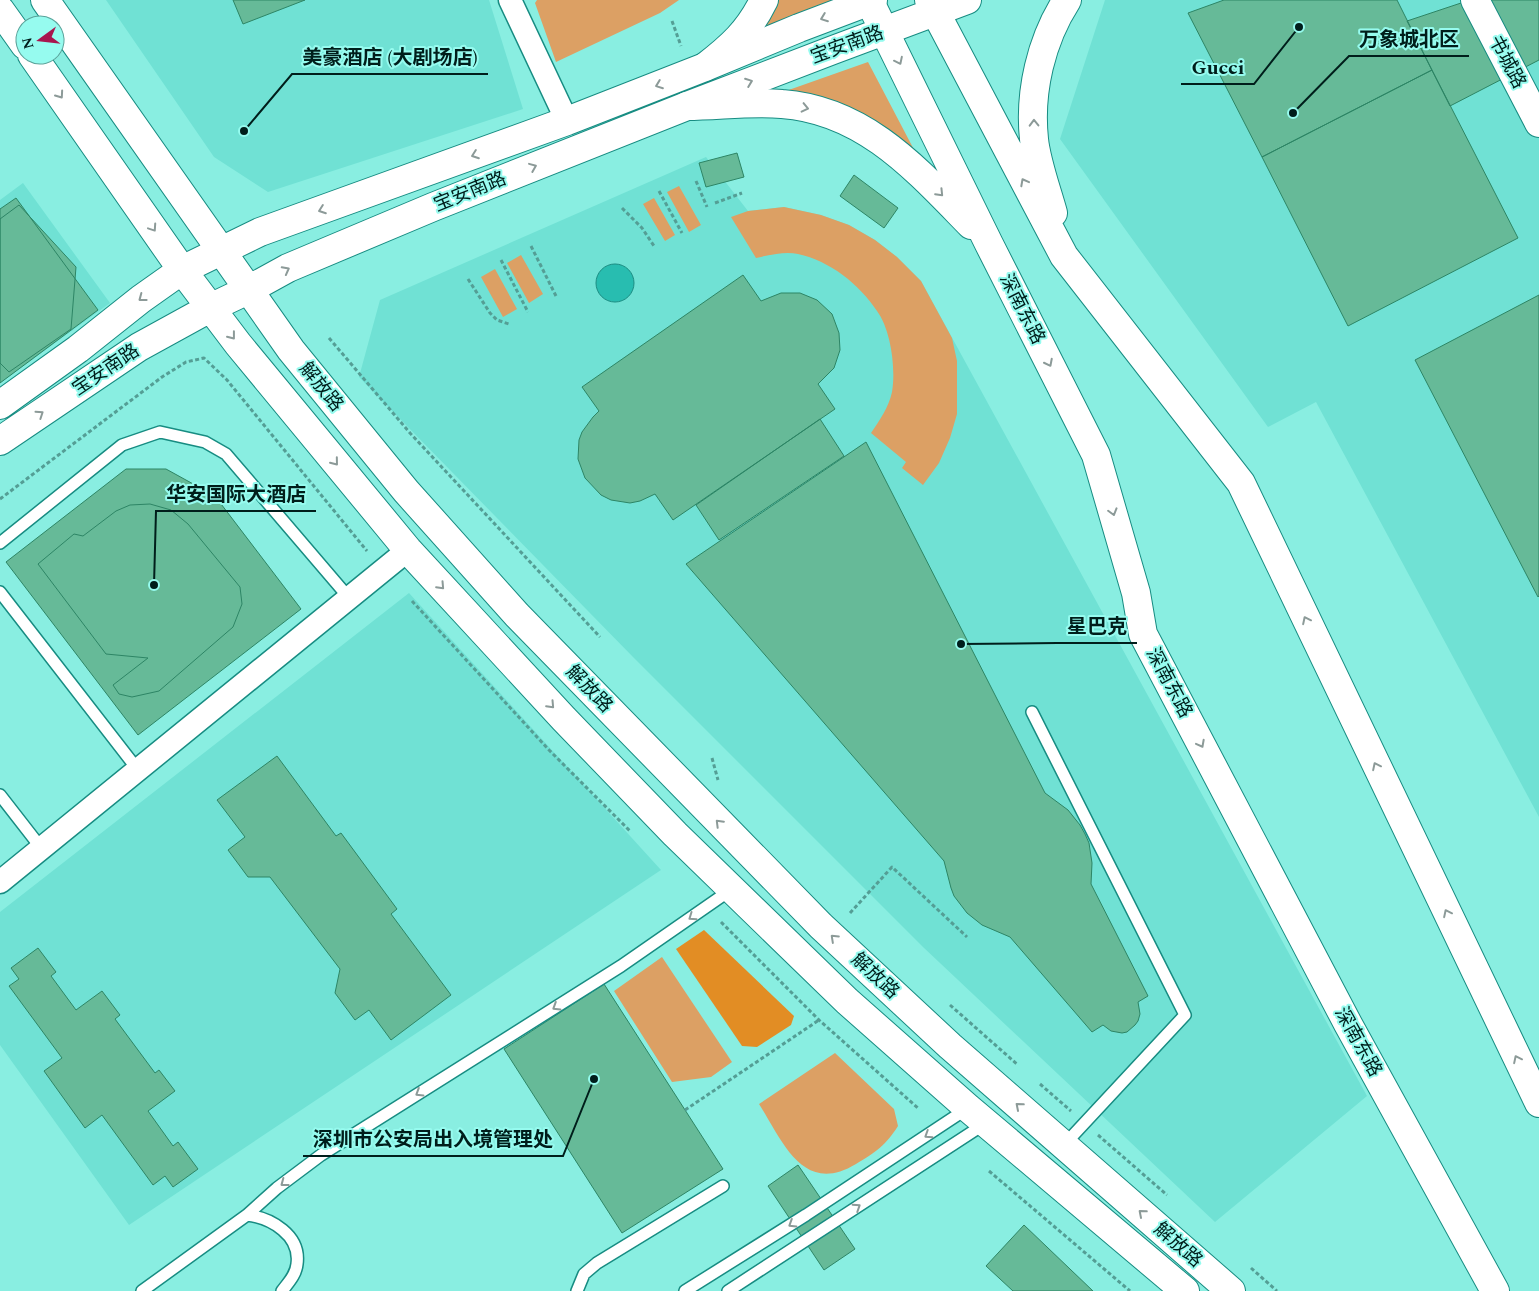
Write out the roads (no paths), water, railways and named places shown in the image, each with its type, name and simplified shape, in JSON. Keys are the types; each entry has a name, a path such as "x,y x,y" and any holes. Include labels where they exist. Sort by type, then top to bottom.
{"street":[{"name":"解放路","path":"44,0 291,350 406,491 517,615 821,926 950,1046 1231,1291"},
{"path":"510,0 567,121"},
{"path":"705,68 733,45 748,28 764,0"},
{"name":"宝安南路","path":"0,405 182,270 221,250 260,232 567,121 705,68 871,0"},
{"name":"深南东路","path":"871,0 884,31 989,244 1096,455 1136,593 1143,634 1343,1016 1495,1291"},
{"name":"宝安南路","path":"0,441 139,347 288,268 687,106 884,31 932,6 967,0"},
{"path":"1064,256 1034,141 1033,121 1036,80 1042,57 1057,18 1067,0"},
{"name":"书城路","path":"1475,0 1539,123"},
{"path":"932,6 1064,256 1241,483 1539,1103"},
{"path":"0,10 15,31"},
{"name":"解放路","path":"39,65 210,308 408,550 564,719 676,834 847,1000 977,1115 1185,1291"},
{"path":"687,106 783,104 802,106 834,115 886,144 913,165 989,244"},
{"path":"0,882 408,550"}],"lane":[{"path":"0,542 122,445 160,432 205,442 226,454 350,599"},
{"path":"0,592 138,770"},
{"path":"1032,712 1185,1015 1064,1145"},
{"path":"0,795 42,849"},
{"path":"142,1291 247,1214 277,1188 321,1155 621,966 732,889"},
{"path":"685,1291 806,1214 977,1115"},
{"path":"728,1291 977,1115"},
{"path":"577,1291 584,1274 597,1263 723,1186"},
{"path":"247,1214 261,1217 274,1223 286,1232 293,1241 297,1253 297,1265 293,1277 282,1291"}],"place":[{"name":"Gucci","path":"1299,27"},
{"name":"万象城北区","path":"1293,113"},
{"name":"美豪酒店 (大剧场店)","path":"244,131"},
{"name":"华安国际大酒店","path":"154,585"},
{"name":"星巴克","path":"961,644"},
{"name":"深圳市公安局出入境管理处","path":"594,1079"}]}
